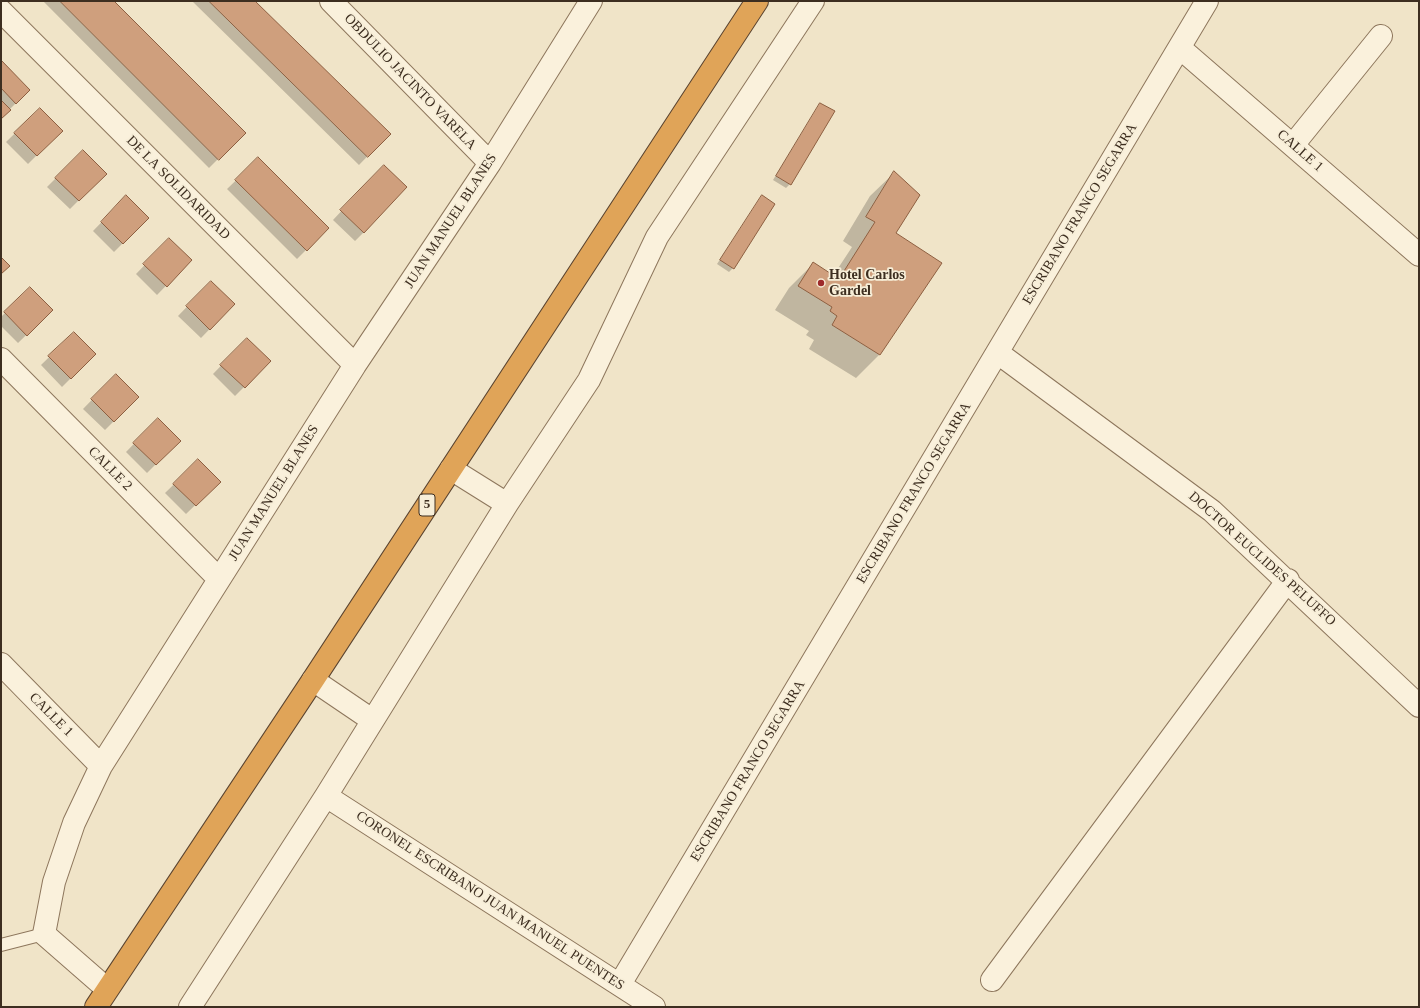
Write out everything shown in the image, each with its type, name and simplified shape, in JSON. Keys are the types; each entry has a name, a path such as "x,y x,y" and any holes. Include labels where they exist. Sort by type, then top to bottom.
{"highway":[{"name":"5","path":"96,1007 451,469 757,1"}],"street":[{"name":"OBDULIO JACINTO VARELA","path":"331,1 490,163"},
{"name":"JUAN MANUEL BLANES","path":"44,934 54,882 59,867 74,823 101,766 355,365 490,163 591,1"},
{"path":"190,1007 326,796 507,504 589,380 657,237 813,1"},
{"name":"ESCRIBANO FRANCO SEGARRA","path":"620,984 1208,1"},
{"name":"DE LA SOLIDARIDAD","path":"1,11 355,365"},
{"path":"1293,145 1381,36"},
{"name":"CALLE 1","path":"1180,48 1419,255"},
{"name":"DOCTOR EUCLIDES PELUFFO","path":"998,352 1212,511 1288,580 1419,706"},
{"name":"CALLE 2","path":"1,359 219,580"},
{"path":"451,469 507,504"},
{"path":"992,980 1288,580"},
{"name":"CALLE 1","path":"1,664 101,766"},
{"path":"312,680 372,720"},
{"name":"CORONEL ESCRIBANO JUAN MANUEL PUENTES","path":"326,796 654,1007"},
{"path":"44,934 108,989"}],"lane":[{"path":"1,945 44,934"}],"building":[{"path":"60,1 114,1 246,133 219,160"},
{"path":"209,1 255,1 391,134 368,157"},
{"path":"1,60 30,90 16,104 1,88"},
{"path":"1,100 11,110 1,119"},
{"path":"820,103 835,111 791,185 776,176"},
{"path":"40,108 63,131 37,156 14,133"},
{"path":"83,150 107,174 79,201 55,178"},
{"path":"258,157 329,228 307,251 235,180"},
{"path":"384,165 407,187 364,233 340,210"},
{"path":"894,171 920,195 896,233 942,263 880,355 832,325 837,316 830,311 832,307 798,286 813,262 839,279 875,222 866,217"},
{"path":"126,195 149,218 123,244 101,222"},
{"path":"762,195 775,204 734,269 720,260"},
{"path":"169,238 192,260 167,287 143,264"},
{"path":"1,257 10,266 1,274"},
{"path":"211,281 235,304 210,330 186,306"},
{"path":"30,287 53,310 27,336 4,312"},
{"path":"74,332 96,354 71,379 48,356"},
{"path":"247,338 271,361 245,388 220,365"},
{"path":"116,374 139,397 114,422 91,399"},
{"path":"158,418 181,441 156,465 133,443"},
{"path":"198,459 221,482 196,506 173,484"}],"place":[{"name":"Hotel Carlos Gardel","path":"821,283"}]}
